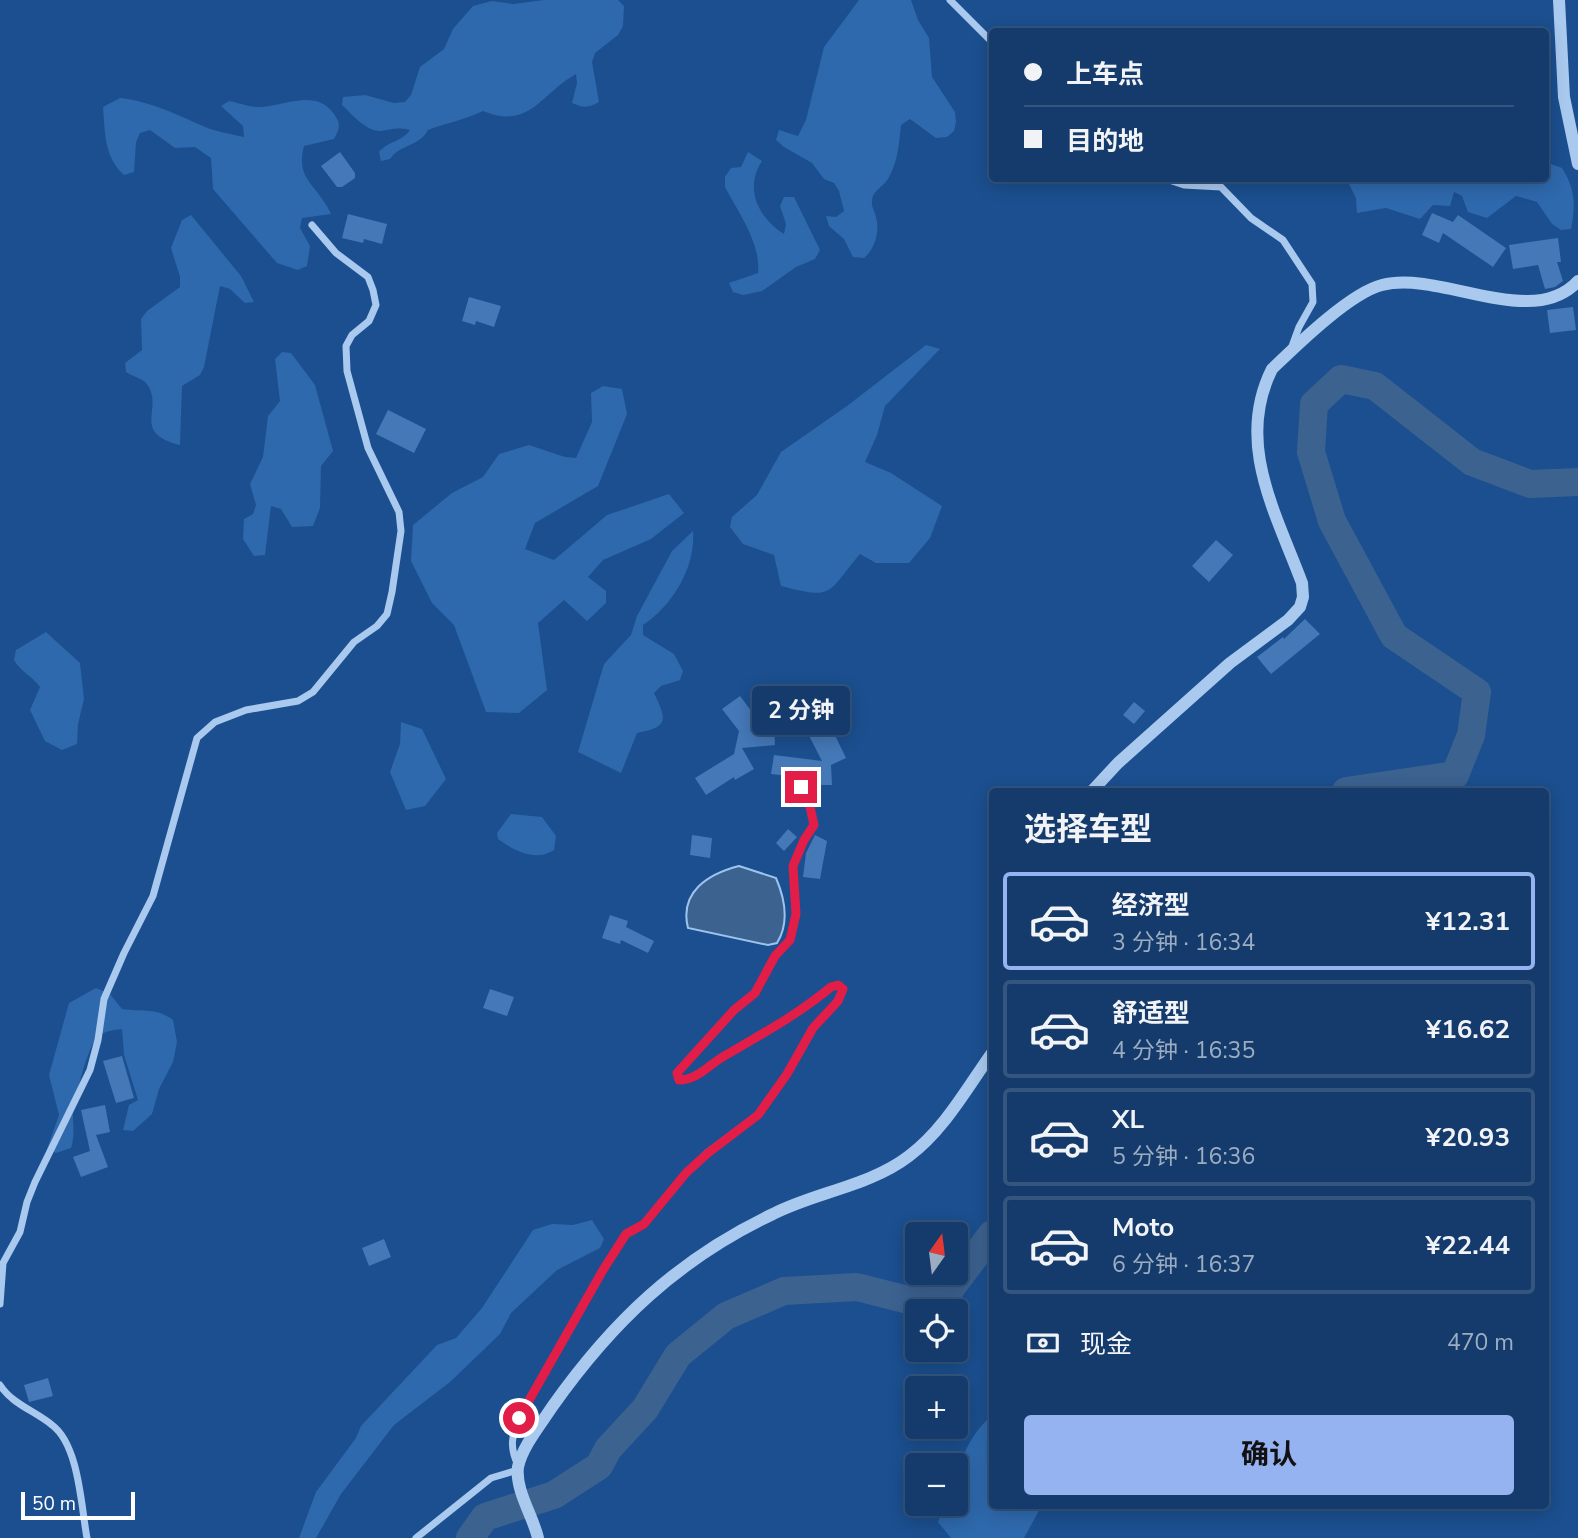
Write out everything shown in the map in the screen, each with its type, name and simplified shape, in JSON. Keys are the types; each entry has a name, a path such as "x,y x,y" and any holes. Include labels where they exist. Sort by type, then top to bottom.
{"street":[{"path":"950,0 989,39"},
{"path":"1559,0 1564,97 1578,164"},
{"path":"1175,182 1221,187 1251,218 1283,240 1299,262 1315,293 1309,313 1294,337 1290,353"},
{"path":"0,1304 4,1262 20,1232 35,1182 90,1070 99,1040 104,999 153,896 197,738 215,722 246,710 298,701 313,692 354,642 377,626 387,614 401,531 399,512 368,448 347,371 346,346 352,335 369,321 376,305 368,277 336,253 312,225"},
{"path":"1095,788 1118,763 1230,663 1288,620 1300,607 1303,597 1302,583 1263,485 1257,450 1259,411 1272,369 1342,308 1361,294 1381,285 1406,282 1433,284 1512,301 1554,297 1578,281"},
{"path":"538,1538 512,1452 511,1441 519,1418 626,1234 644,1224 686,1173 708,1153 758,1115 787,1074 813,1028 838,1001 843,989 838,985 831,987 773,1030 690,1080 679,1080 677,1073 734,1010 755,993 775,956 790,940 796,914 793,866 814,825 809,802 801,787"},
{"path":"416,1538 491,1478 518,1468 546,1416 580,1368 655,1288 686,1263 775,1212 888,1169 909,1157 946,1118 989,1057"},
{"path":"0,1385 16,1402 62,1433 72,1457 87,1538"}],"shaded area":[{"path":"544,0 618,0 624,6 623,26 618,35 595,53 592,62 599,102 586,107 572,103 577,83 576,74 523,113 499,116 483,111 428,130 420,140 390,159 381,161 379,152 410,130 398,128 381,131 370,128 342,105 343,97 365,95 394,103 405,102 411,95 420,67 444,49 453,29 473,6 492,1 513,4"},
{"path":"859,0 911,0 918,20 929,38 932,77 955,112 956,122 954,131 947,137 936,138 910,119 901,125 894,166 888,179 872,198 877,234 874,245 864,258 853,257 844,239 829,226 826,216 836,217 844,211 834,183 824,179 812,163 776,140 779,130 798,136 806,120 824,47"},
{"path":"120,98 174,113 210,129 244,137 243,126 221,106 229,101 258,107 310,100 327,106 338,120 336,135 334,139 304,146 302,157 305,175 331,214 302,218 300,228 310,246 307,266 298,270 277,263 213,189 211,158 195,147 175,148 150,130 140,133 136,142 134,172 124,175 109,152 103,107"},
{"path":"748,152 762,161 754,182 754,192 761,211 784,234 786,224 780,206 784,197 794,197 820,250 815,259 796,267 762,291 743,295 733,292 729,283 758,273 758,262 748,228 725,187 725,177 731,168 741,167"},
{"path":"1549,163 1562,168 1570,183 1574,204 1571,229 1561,230 1552,224 1537,202 1516,196 1487,218 1468,212 1462,196 1454,192 1450,206 1433,205 1420,219 1386,208 1357,213 1356,198 1349,182 1549,182"},
{"path":"191,215 241,276 254,302 245,303 230,289 220,286 204,367 200,375 182,386 180,445 165,440 156,433 151,418 151,392 144,381 126,372 125,363 142,350 141,319 147,311 180,287 180,277 171,248 182,220"},
{"path":"926,345 940,349 885,406 877,435 865,462 891,473 942,506 930,538 909,563 876,563 860,554 834,585 821,593 781,586 774,555 743,544 730,527 732,517 757,495 781,452 847,406"},
{"path":"282,352 291,353 315,385 333,451 321,466 320,508 313,526 292,527 281,509 271,506 265,555 254,556 243,539 244,519 253,514 256,505 250,484 263,457 268,416 280,401 275,359"},
{"path":"603,386 622,389 627,414 598,486 535,523 525,549 554,560 607,515 669,494 684,513 651,539 603,560 588,577 606,591 606,603 587,621 564,600 538,623 547,690 519,713 486,712 454,625 432,603 411,561 413,525 452,493 483,477 499,454 529,445 576,458 592,422 591,393"},
{"path":"693,531 691,558 680,584 654,617 643,625 643,635 674,654 683,671 680,680 661,686 654,693 663,716 662,721 655,728 637,733 621,773 578,752 604,664 631,635 637,616 672,551"},
{"path":"46,632 80,663 84,699 77,744 62,750 45,741 30,710 40,687 14,660 16,650"},
{"path":"401,722 422,729 446,779 425,806 406,810 390,772 400,744"},
{"path":"511,814 542,817 556,836 554,850 540,855 525,854 498,839 497,833"},
{"path":"739,866 776,878 785,911 784,927 777,943 768,945 688,928 688,904 698,886 717,874"},
{"path":"96,988 110,994 122,1009 154,1012 173,1020 177,1042 173,1062 159,1089 152,1114 133,1131 123,1130 129,1105 138,1100 124,1055 122,1029 108,1031 99,1036 89,1052 78,1087 71,1148 56,1153 47,1149 59,1115 49,1075 69,1003"},
{"path":"592,1220 604,1239 600,1248 557,1270 511,1313 500,1334 450,1382 394,1425 341,1494 316,1538 299,1538 316,1492 356,1438 361,1426 437,1345 456,1338 482,1308 533,1230 552,1224 573,1225"},
{"path":"989,1418 989,1509 1040,1509 1024,1538 951,1538 938,1522 940,1516 968,1516 968,1453 965,1453 975,1434"}],"building":[{"path":"340,152 355,173 355,178 342,187 337,187 321,166"},
{"path":"1432,213 1453,222 1458,215 1506,248 1493,267 1443,233 1439,243 1422,235"},
{"path":"348,214 387,224 382,244 364,239 363,243 342,238"},
{"path":"1558,238 1561,262 1557,262 1563,281 1555,287 1545,289 1538,265 1513,269 1509,245"},
{"path":"469,297 501,306 494,327 476,321 475,325 462,321"},
{"path":"1573,307 1576,330 1550,333 1547,310"},
{"path":"388,410 426,429 414,453 376,434"},
{"path":"1216,540 1233,555 1209,582 1192,566"},
{"path":"1305,619 1320,634 1271,674 1257,657 1283,637 1284,639"},
{"path":"756,690 776,691 776,701 830,701 829,723 846,758 831,765 832,785 807,785 806,778 771,774 774,755 822,761 803,724 774,725 775,745 742,748 754,769 735,780 734,777 706,795 695,778 734,754 739,731 722,709 740,696 755,716"},
{"path":"1134,702 1145,711 1134,724 1123,715"},
{"path":"788,829 797,837 784,851 776,843"},
{"path":"692,835 712,838 710,858 690,855"},
{"path":"815,835 827,841 820,879 803,877 806,853"},
{"path":"610,915 628,921 626,927 654,941 648,953 621,940 620,944 602,938"},
{"path":"490,989 514,997 507,1016 483,1008"},
{"path":"122,1056 134,1098 116,1103 103,1061"},
{"path":"105,1105 110,1132 96,1135 108,1167 81,1177 73,1157 90,1151 81,1110"},
{"path":"384,1239 391,1257 369,1266 362,1248"},
{"path":"48,1378 53,1396 29,1402 24,1385"}],"waterway":[{"path":"1366,788 1455,775 1471,735 1477,692 1394,636 1332,521 1311,452 1314,404 1341,379 1375,386 1472,462 1530,484 1578,482"},
{"path":"470,1538 485,1517 554,1495 599,1466 608,1449 645,1409 678,1355 726,1316 784,1291 857,1287 912,1301 948,1292 989,1238"}],"route":[{"path":"519,1418 626,1234 644,1224 686,1173 708,1153 758,1115 787,1074 813,1028 838,1001 843,989 838,985 831,987 773,1030 690,1080 679,1080 677,1073 734,1010 755,993 775,956 790,940 796,914 793,866 814,825 809,802 801,787"}]}
